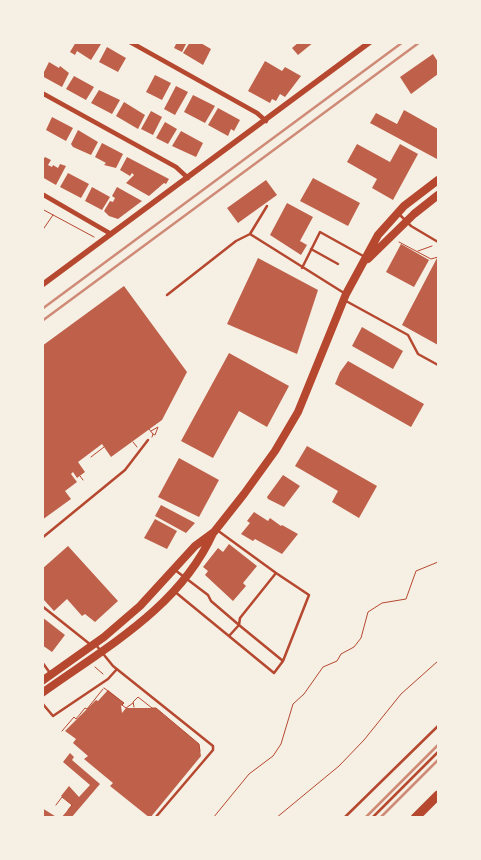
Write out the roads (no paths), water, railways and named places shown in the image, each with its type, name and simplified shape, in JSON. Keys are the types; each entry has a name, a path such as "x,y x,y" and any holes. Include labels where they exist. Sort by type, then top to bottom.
{"highway":[{"path":"415,818 438,795"}],"main road":[{"path":"42,693 102,654 140,624 173,590 204,552 215,530 264,468 292,423 312,381 344,297 378,235 398,213 438,180"},
{"path":"366,260 406,222 438,196"},
{"path":"42,681 94,645 140,606 195,546 215,530"}],"street":[{"path":"130,42 257,113 266,121"},
{"path":"42,285 266,121 370,42"},
{"path":"42,93 176,167 188,178"},
{"path":"42,194 111,234"}],"lane":[{"path":"168,295 236,240 250,234 267,206"},
{"path":"398,213 406,222 438,242"},
{"path":"302,268 320,232 366,260"},
{"path":"250,234 344,297 408,335 418,354 438,365"},
{"path":"311,249 338,264"},
{"path":"42,538 125,470 150,439"},
{"path":"173,590 274,673 283,661 309,595 215,530"},
{"path":"174,570 208,596 211,601 283,661"},
{"path":"229,636 239,625 240,618 276,573"},
{"path":"42,606 94,645 117,669 213,746 213,750 155,818"},
{"path":"42,662 51,675"},
{"path":"42,703 53,716 108,678 117,669"},
{"path":"344,818 438,726"},
{"path":"372,818 438,752"}],"railway":[{"path":"42,309 403,42"},
{"path":"42,321 420,42"},
{"path":"365,818 438,745"},
{"path":"380,818 438,760"}]}
